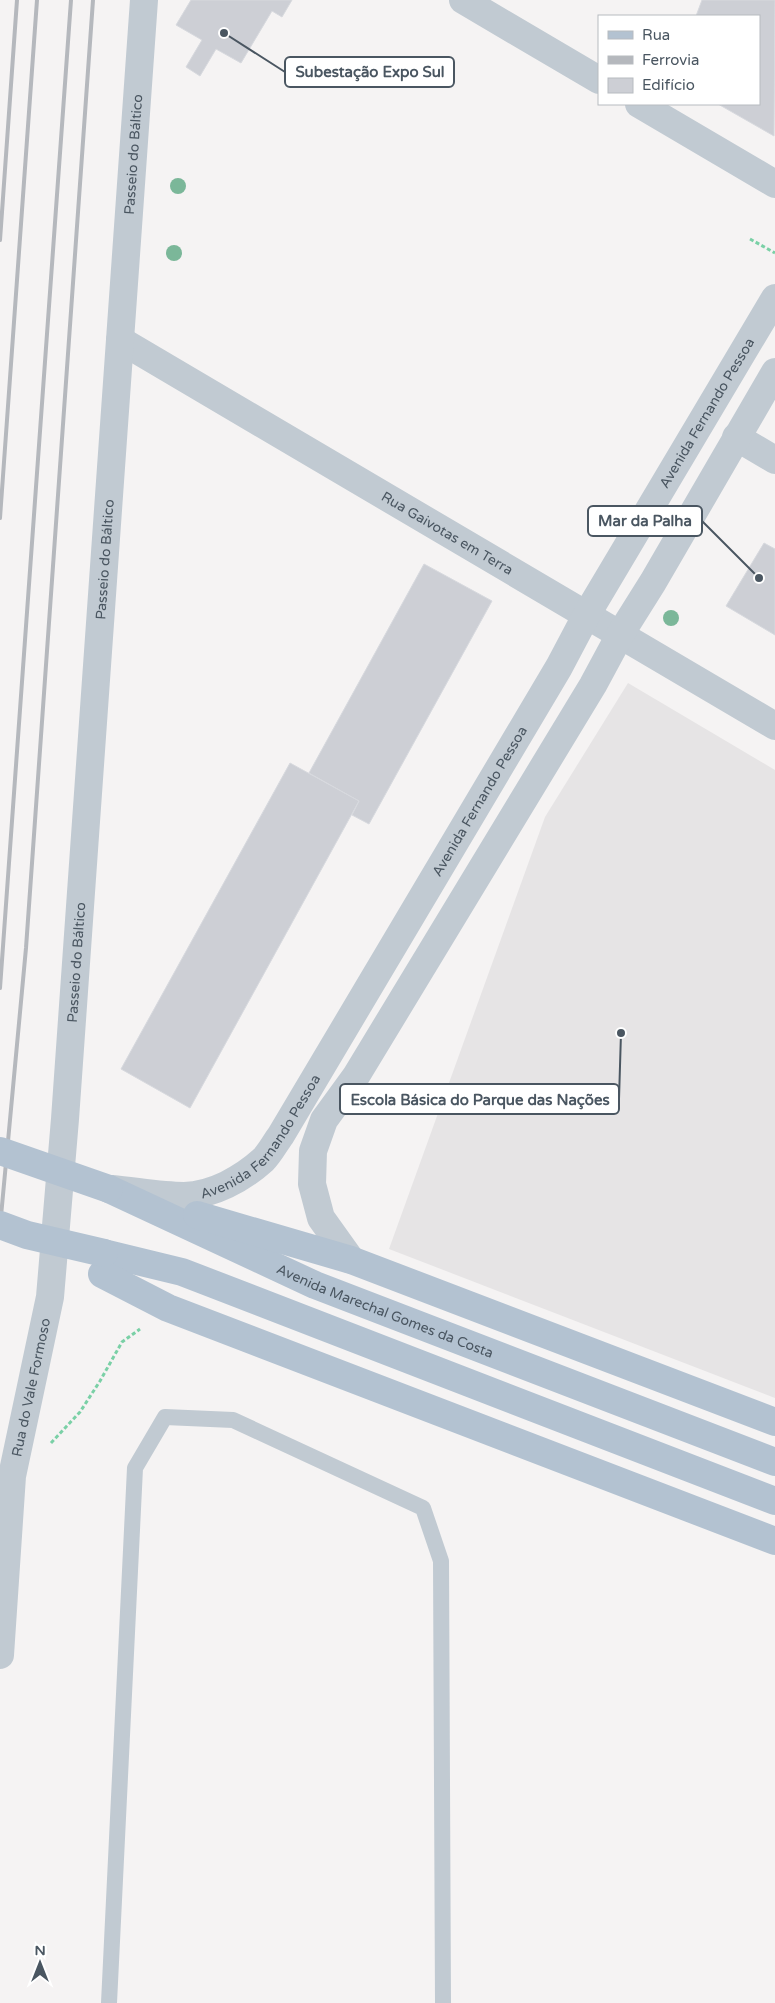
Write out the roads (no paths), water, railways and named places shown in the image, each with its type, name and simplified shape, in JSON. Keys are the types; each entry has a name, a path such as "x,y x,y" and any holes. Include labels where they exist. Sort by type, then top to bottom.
{"main road":[{"name":"Avenida Marechal Gomes da Costa","path":"0,1151 109,1189 315,1285 775,1462"},
{"path":"109,1189 351,1260 775,1422"},
{"path":"0,1225 103,1264 168,1308 775,1541"},
{"path":"103,1264 182,1272 775,1501"}],"street":[{"name":"Passeio do Báltico","path":"65,1119 144,0"},
{"path":"463,0 598,79"},
{"path":"640,105 775,184"},
{"name":"Avenida Fernando Pessoa","path":"109,1189 185,1196 222,1187 247,1173 264,1158 286,1126 554,675 587,614 775,298"},
{"name":"Rua Gaivotas em Terra","path":"120,340 621,633 775,726"},
{"path":"351,1260 321,1218 312,1184 313,1150 324,1120 356,1076 592,685 775,372"},
{"path":"736,438 775,460"},
{"name":"Rua do Vale Formoso","path":"0,1655 12,1476 50,1297 65,1119"}],"lane":[{"path":"109,2003 135,1468 165,1417 232,1420 423,1508 441,1561 443,2003"}],"railway":[{"path":"0,240 17,0"},
{"path":"0,518 37,0"},
{"path":"0,988 71,0"},
{"path":"0,1227 26,948 93,0"}],"place":[{"name":"Subestação Expo Sul","path":"224,33"},
{"name":"Mar da Palha","path":"759,578"},
{"name":"Escola Básica do Parque das Nações","path":"621,1033"}]}
